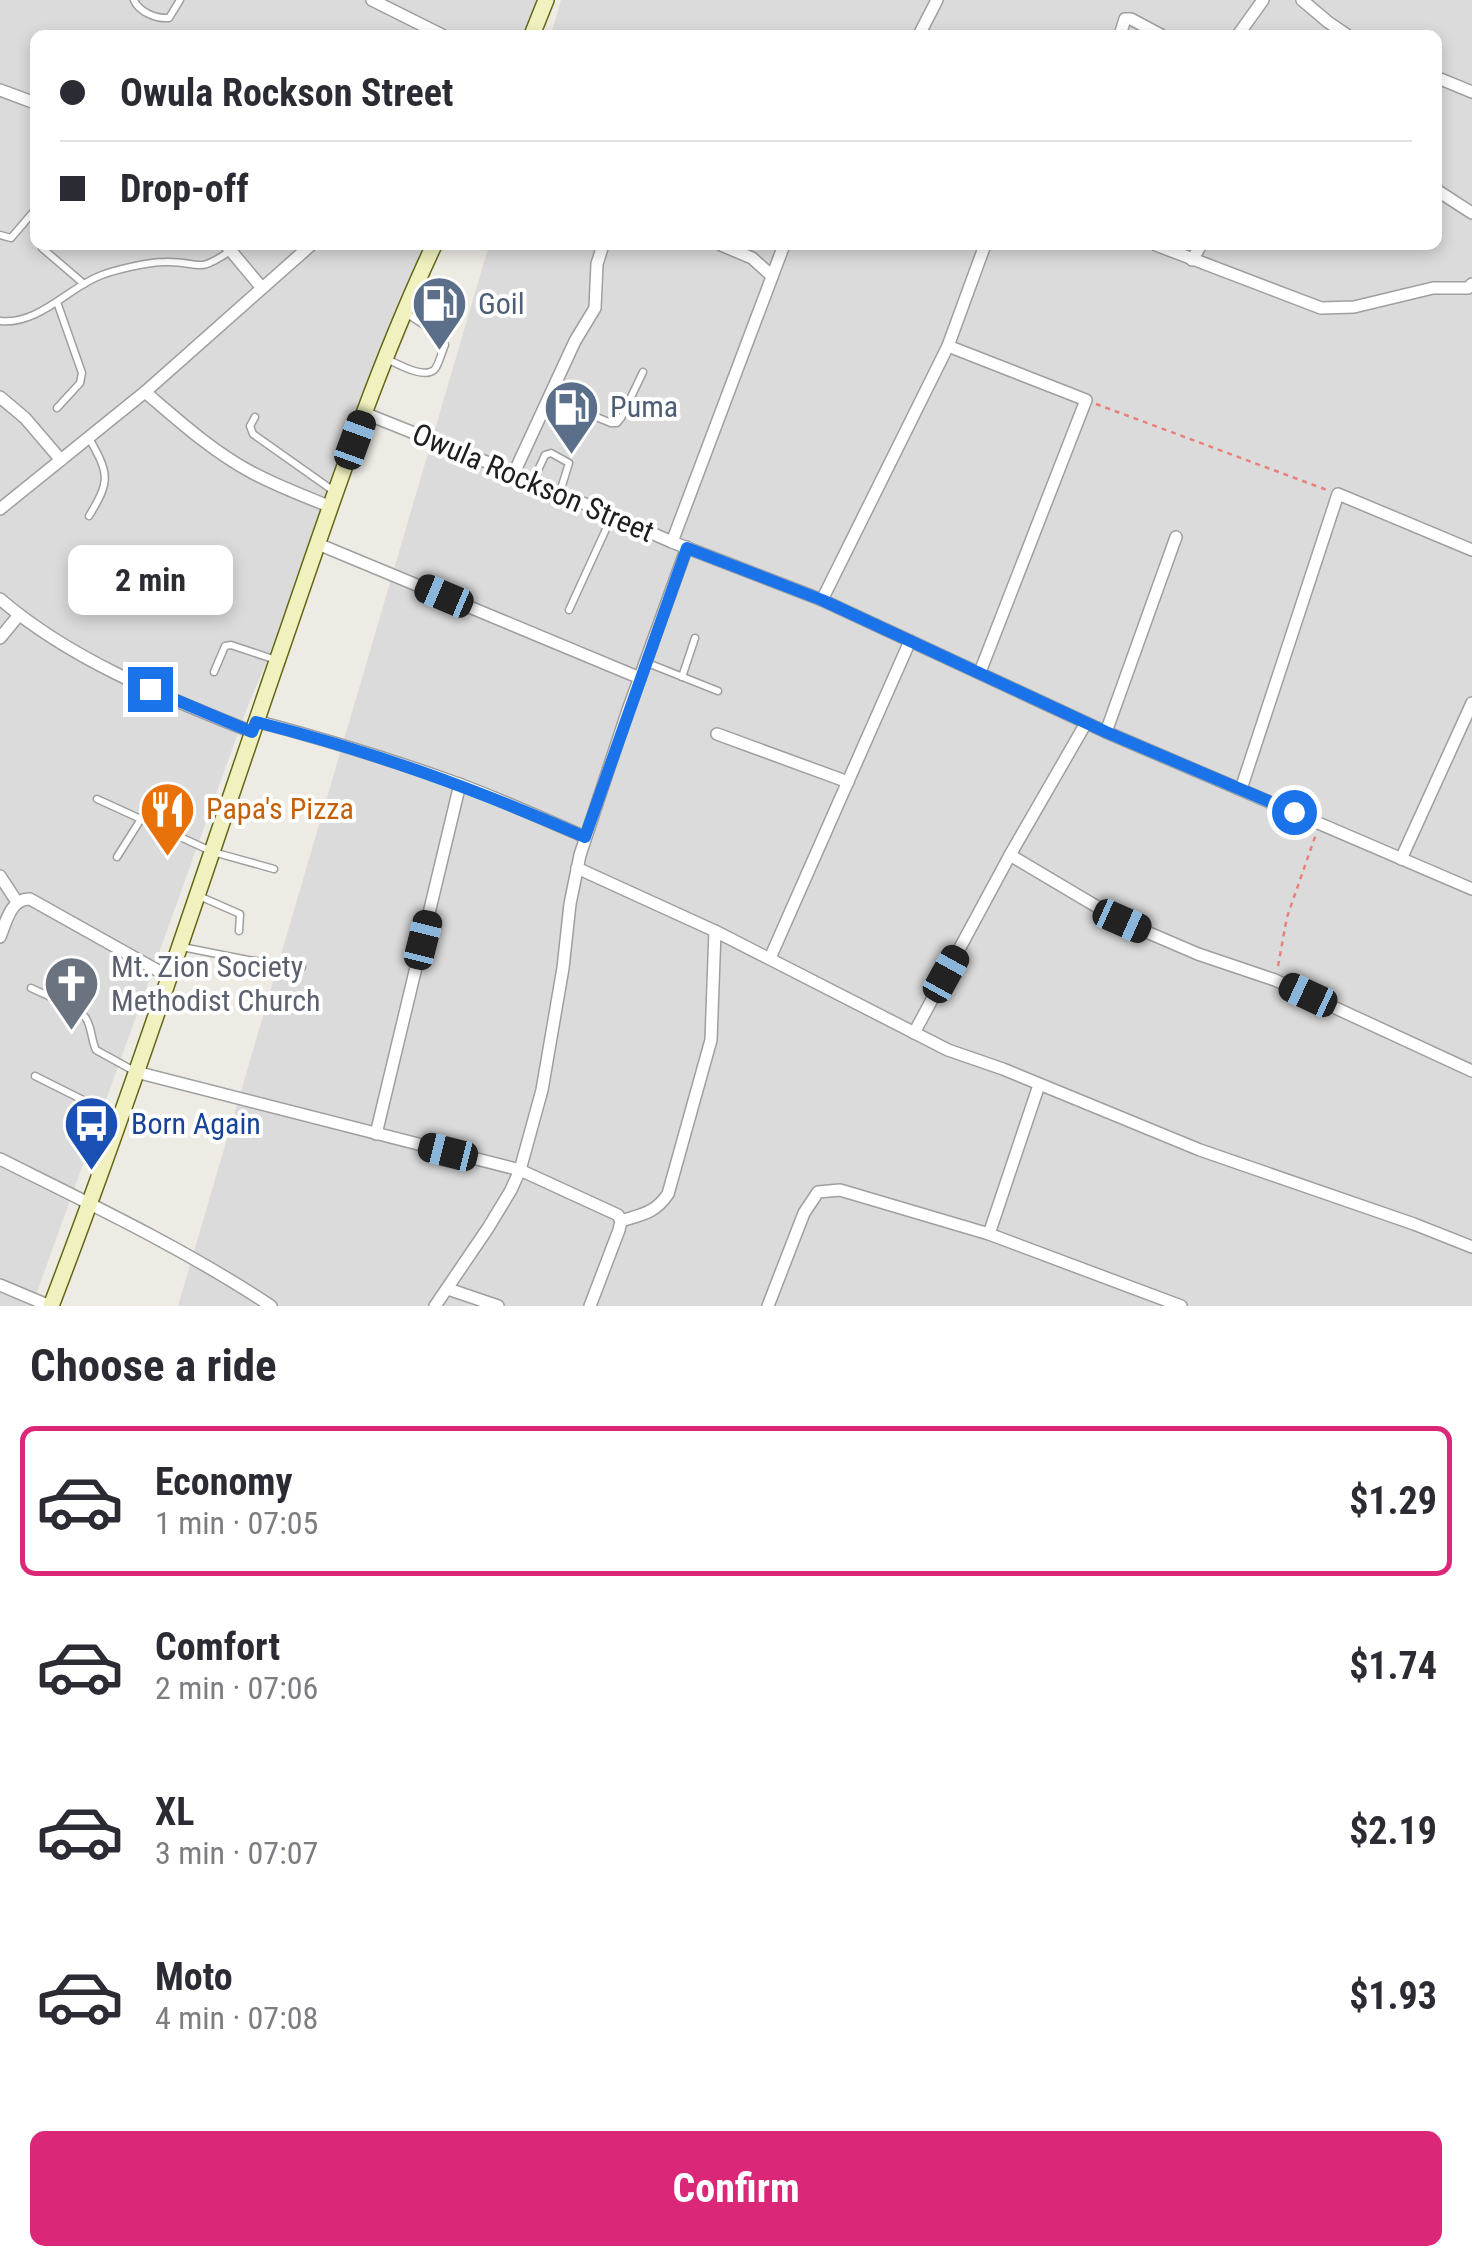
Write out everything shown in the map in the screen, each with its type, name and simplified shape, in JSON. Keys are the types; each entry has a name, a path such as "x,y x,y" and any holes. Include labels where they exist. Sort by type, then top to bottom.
{"main road":[{"path":"534,30 546,0"},
{"path":"51,1306 182,947 364,414 432,250"}],"street":[{"path":"372,0 432,30"},
{"path":"922,30 938,0"},
{"path":"1242,30 1264,0"},
{"path":"1302,0 1340,30"},
{"path":"1122,30 1125,19 1131,18 1151,30"},
{"path":"1442,80 1472,92"},
{"path":"0,90 30,101"},
{"path":"1442,193 1472,212"},
{"path":"231,250 262,288"},
{"path":"0,509 146,392 306,250"},
{"path":"514,473 575,341 595,308 596,264 601,250"},
{"path":"733,250 752,258 772,276"},
{"path":"672,542 782,250"},
{"path":"822,600 948,346 983,250"},
{"path":"1168,250 1321,308 1354,307 1434,288 1468,288 1472,284"},
{"path":"1192,260 1198,250"},
{"path":"948,346 1086,400 980,672"},
{"path":"146,392 191,432 248,471 281,487 333,500"},
{"path":"0,397 25,418 61,460"},
{"name":"Owula Rockson Street","path":"364,414 822,600 1106,732 1472,890"},
{"path":"1241,790 1338,494 1472,550"},
{"path":"1106,732 1176,536"},
{"path":"318,544 640,678"},
{"path":"435,1306 504,1203 520,1170 546,1070 576,868 687,548"},
{"path":"0,600 18,615 124,678 254,727 340,743 460,784 585,837"},
{"path":"0,638 18,615"},
{"path":"770,958 910,641"},
{"path":"1402,859 1472,704"},
{"path":"914,1034 1086,723"},
{"path":"716,734 848,782"},
{"path":"376,1134 460,784"},
{"path":"1010,855 1122,921 1198,954 1275,980 1472,1071"},
{"path":"576,868 715,931 948,1050 1004,1068 1200,1150 1472,1247"},
{"path":"0,876 16,902"},
{"path":"0,937 16,902 39,902 171,978"},
{"path":"622,1221 650,1212 668,1194 711,1040 715,931"},
{"path":"136,1072 520,1170 618,1215 622,1221"},
{"path":"989,1234 1039,1085"},
{"path":"0,1159 214,1270 271,1306"},
{"path":"768,1306 804,1214 818,1192 840,1190 989,1234 1146,1300 1181,1306"},
{"path":"590,1306 622,1221"},
{"path":"0,1285 51,1306"},
{"path":"448,1289 498,1306"}],"lane":[{"path":"134,0 160,19 168,18 180,0"},
{"path":"0,235 11,238 30,216"},
{"path":"44,250 84,284"},
{"path":"0,321 25,318 99,276 166,262 210,265 227,250"},
{"path":"57,302 82,374 80,383 58,408"},
{"path":"386,359 423,374 435,369 445,344 441,336 404,312"},
{"path":"549,397 611,423 617,422 643,372"},
{"path":"255,416 250,426 253,434 333,500"},
{"path":"88,437 104,466 106,482 89,516"},
{"path":"533,481 545,455 551,453 569,463 560,493"},
{"path":"569,610 612,515"},
{"path":"682,677 695,638"},
{"path":"214,672 221,652 231,644 277,660"},
{"path":"646,662 718,691"},
{"path":"98,799 213,852 274,870"},
{"path":"116,858 141,819"},
{"path":"199,896 240,914 239,931"},
{"path":"182,947 302,968"},
{"path":"31,988 82,1014 96,1050 136,1072"},
{"path":"35,1076 120,1118"}],"path":[{"path":"1086,400 1338,494"},
{"path":"1275,980 1287,917 1320,824"}],"shaded area":[{"path":"0,0 540,0 533,30 30,30 30,250 441,250 247,708 32,1306 0,1306"},
{"path":"561,0 1472,0 1472,1306 178,1306 488,250 1442,250 1442,30 552,30"}],"place":[{"name":"Goil","path":"439,353"},
{"name":"Puma","path":"571,456"},
{"name":"Papa's Pizza","path":"167,858"},
{"name":"Mt. Zion Society Methodist Church","path":"72,1033"},
{"name":"Born Again","path":"92,1173"}],"route":[{"path":"150,689 252,732 256,722 340,743 402,764 585,837 687,548 822,600 1106,732 1294,812"}]}
